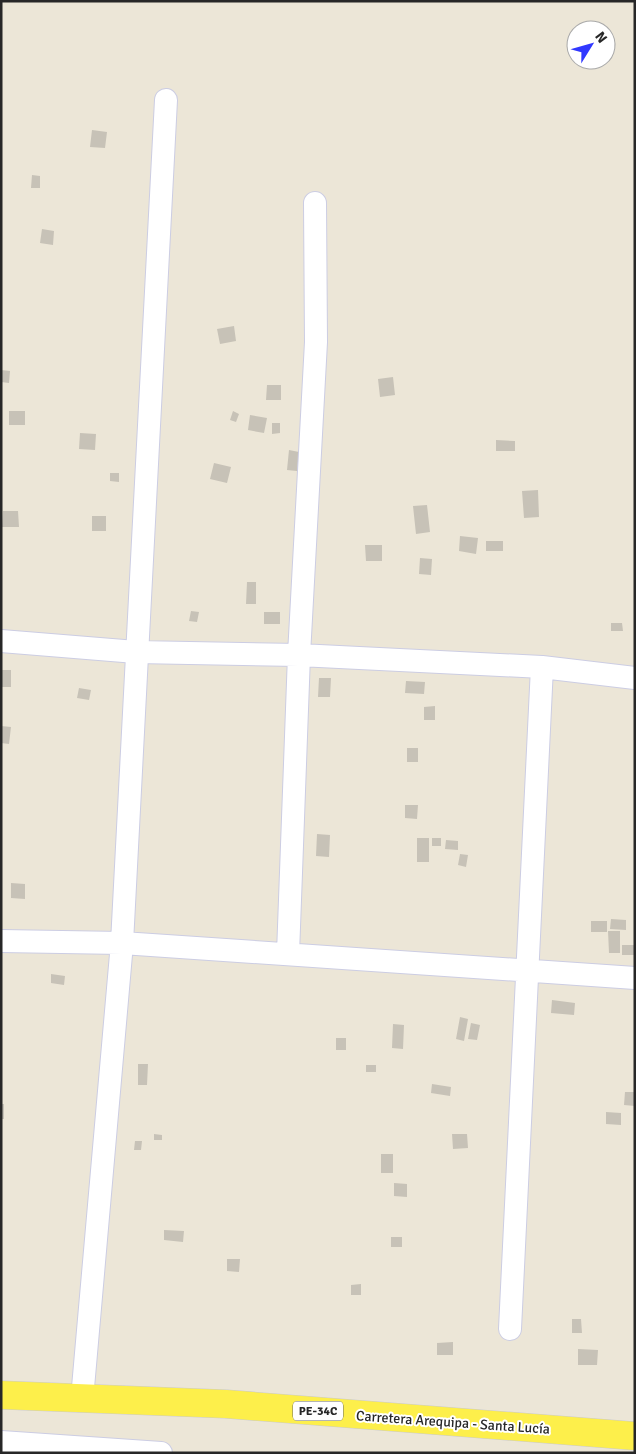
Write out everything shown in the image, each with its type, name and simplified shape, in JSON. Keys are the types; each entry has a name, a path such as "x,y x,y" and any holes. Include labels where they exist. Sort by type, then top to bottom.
{"main road":[{"name":"Carretera Arequipa - Santa Lucía","path":"1,1396 226,1404 635,1436"}],"street":[{"path":"82,1399 122,942 166,100"},
{"path":"288,954 298,655 316,342 315,203"},
{"path":"1,641 136,652 298,655 542,667 635,678"},
{"path":"510,1329 542,667"},
{"path":"1,941 122,942 635,978"},
{"path":"1,1442 161,1453"}],"building":[{"path":"92,130 107,132 105,148 90,147"},
{"path":"32,175 40,176 40,188 31,188"},
{"path":"42,229 54,231 53,245 40,243"},
{"path":"234,326 236,341 220,344 217,329"},
{"path":"1,370 10,371 9,383 1,382"},
{"path":"393,377 395,395 380,397 378,379"},
{"path":"267,385 281,385 281,400 266,400"},
{"path":"9,411 25,411 25,425 9,425"},
{"path":"233,411 239,414 236,422 230,420"},
{"path":"250,415 267,418 264,433 248,430"},
{"path":"272,423 280,423 280,433 272,434"},
{"path":"80,433 96,434 95,450 79,449"},
{"path":"496,440 515,441 515,451 496,451"},
{"path":"289,450 299,452 297,471 287,470"},
{"path":"214,463 231,467 227,483 210,479"},
{"path":"110,473 119,473 119,482 110,481"},
{"path":"538,490 539,517 524,518 522,491"},
{"path":"427,505 430,532 416,534 413,506"},
{"path":"3,511 18,511 19,527 2,527"},
{"path":"92,516 106,516 106,531 92,531"},
{"path":"460,536 478,538 476,554 459,551"},
{"path":"486,541 503,541 503,551 486,551"},
{"path":"365,545 382,545 382,561 366,561"},
{"path":"420,558 432,559 431,575 419,574"},
{"path":"247,582 256,582 256,604 246,604"},
{"path":"191,611 199,612 197,622 189,621"},
{"path":"264,612 280,612 280,624 264,624"},
{"path":"611,623 622,623 623,631 611,631"},
{"path":"1,670 11,670 11,687 1,687"},
{"path":"319,678 331,678 330,697 318,697"},
{"path":"406,681 425,682 424,694 405,693"},
{"path":"79,688 91,690 89,700 77,698"},
{"path":"435,706 435,720 424,720 424,707"},
{"path":"1,726 11,727 9,744 1,743"},
{"path":"407,748 418,748 418,762 407,762"},
{"path":"405,805 418,805 417,819 405,818"},
{"path":"317,834 330,835 329,857 316,856"},
{"path":"417,838 429,838 429,862 417,862"},
{"path":"432,838 441,838 441,846 432,846"},
{"path":"446,840 458,841 458,850 445,849"},
{"path":"460,854 468,855 466,867 458,865"},
{"path":"11,883 25,884 25,899 11,898"},
{"path":"611,919 626,920 626,930 610,929"},
{"path":"591,921 607,921 607,932 591,932"},
{"path":"608,931 620,931 620,953 609,953"},
{"path":"622,945 635,945 635,955 622,955"},
{"path":"51,974 65,976 64,985 51,983"},
{"path":"552,1000 575,1003 574,1015 551,1013"},
{"path":"460,1017 468,1019 464,1041 456,1039"},
{"path":"471,1023 480,1025 477,1040 468,1039"},
{"path":"393,1024 404,1025 403,1049 392,1048"},
{"path":"336,1038 346,1038 346,1050 336,1050"},
{"path":"138,1064 148,1064 147,1085 138,1085"},
{"path":"366,1065 376,1065 376,1072 366,1072"},
{"path":"432,1084 451,1087 450,1096 431,1093"},
{"path":"625,1092 635,1092 635,1106 624,1105"},
{"path":"1,1104 4,1104 4,1119 1,1119"},
{"path":"606,1112 621,1113 621,1125 606,1124"},
{"path":"154,1134 162,1135 162,1140 154,1140"},
{"path":"452,1134 467,1134 468,1148 453,1149"},
{"path":"135,1141 142,1141 141,1150 134,1150"},
{"path":"381,1154 393,1154 393,1173 381,1173"},
{"path":"394,1183 407,1184 407,1197 394,1196"},
{"path":"164,1230 184,1231 183,1242 164,1240"},
{"path":"391,1237 402,1237 402,1247 391,1247"},
{"path":"227,1259 240,1259 239,1272 227,1271"},
{"path":"361,1284 361,1295 351,1295 351,1285"},
{"path":"572,1319 581,1319 582,1333 572,1333"},
{"path":"453,1342 453,1355 437,1355 437,1343"},
{"path":"578,1349 598,1350 597,1365 578,1365"}]}
